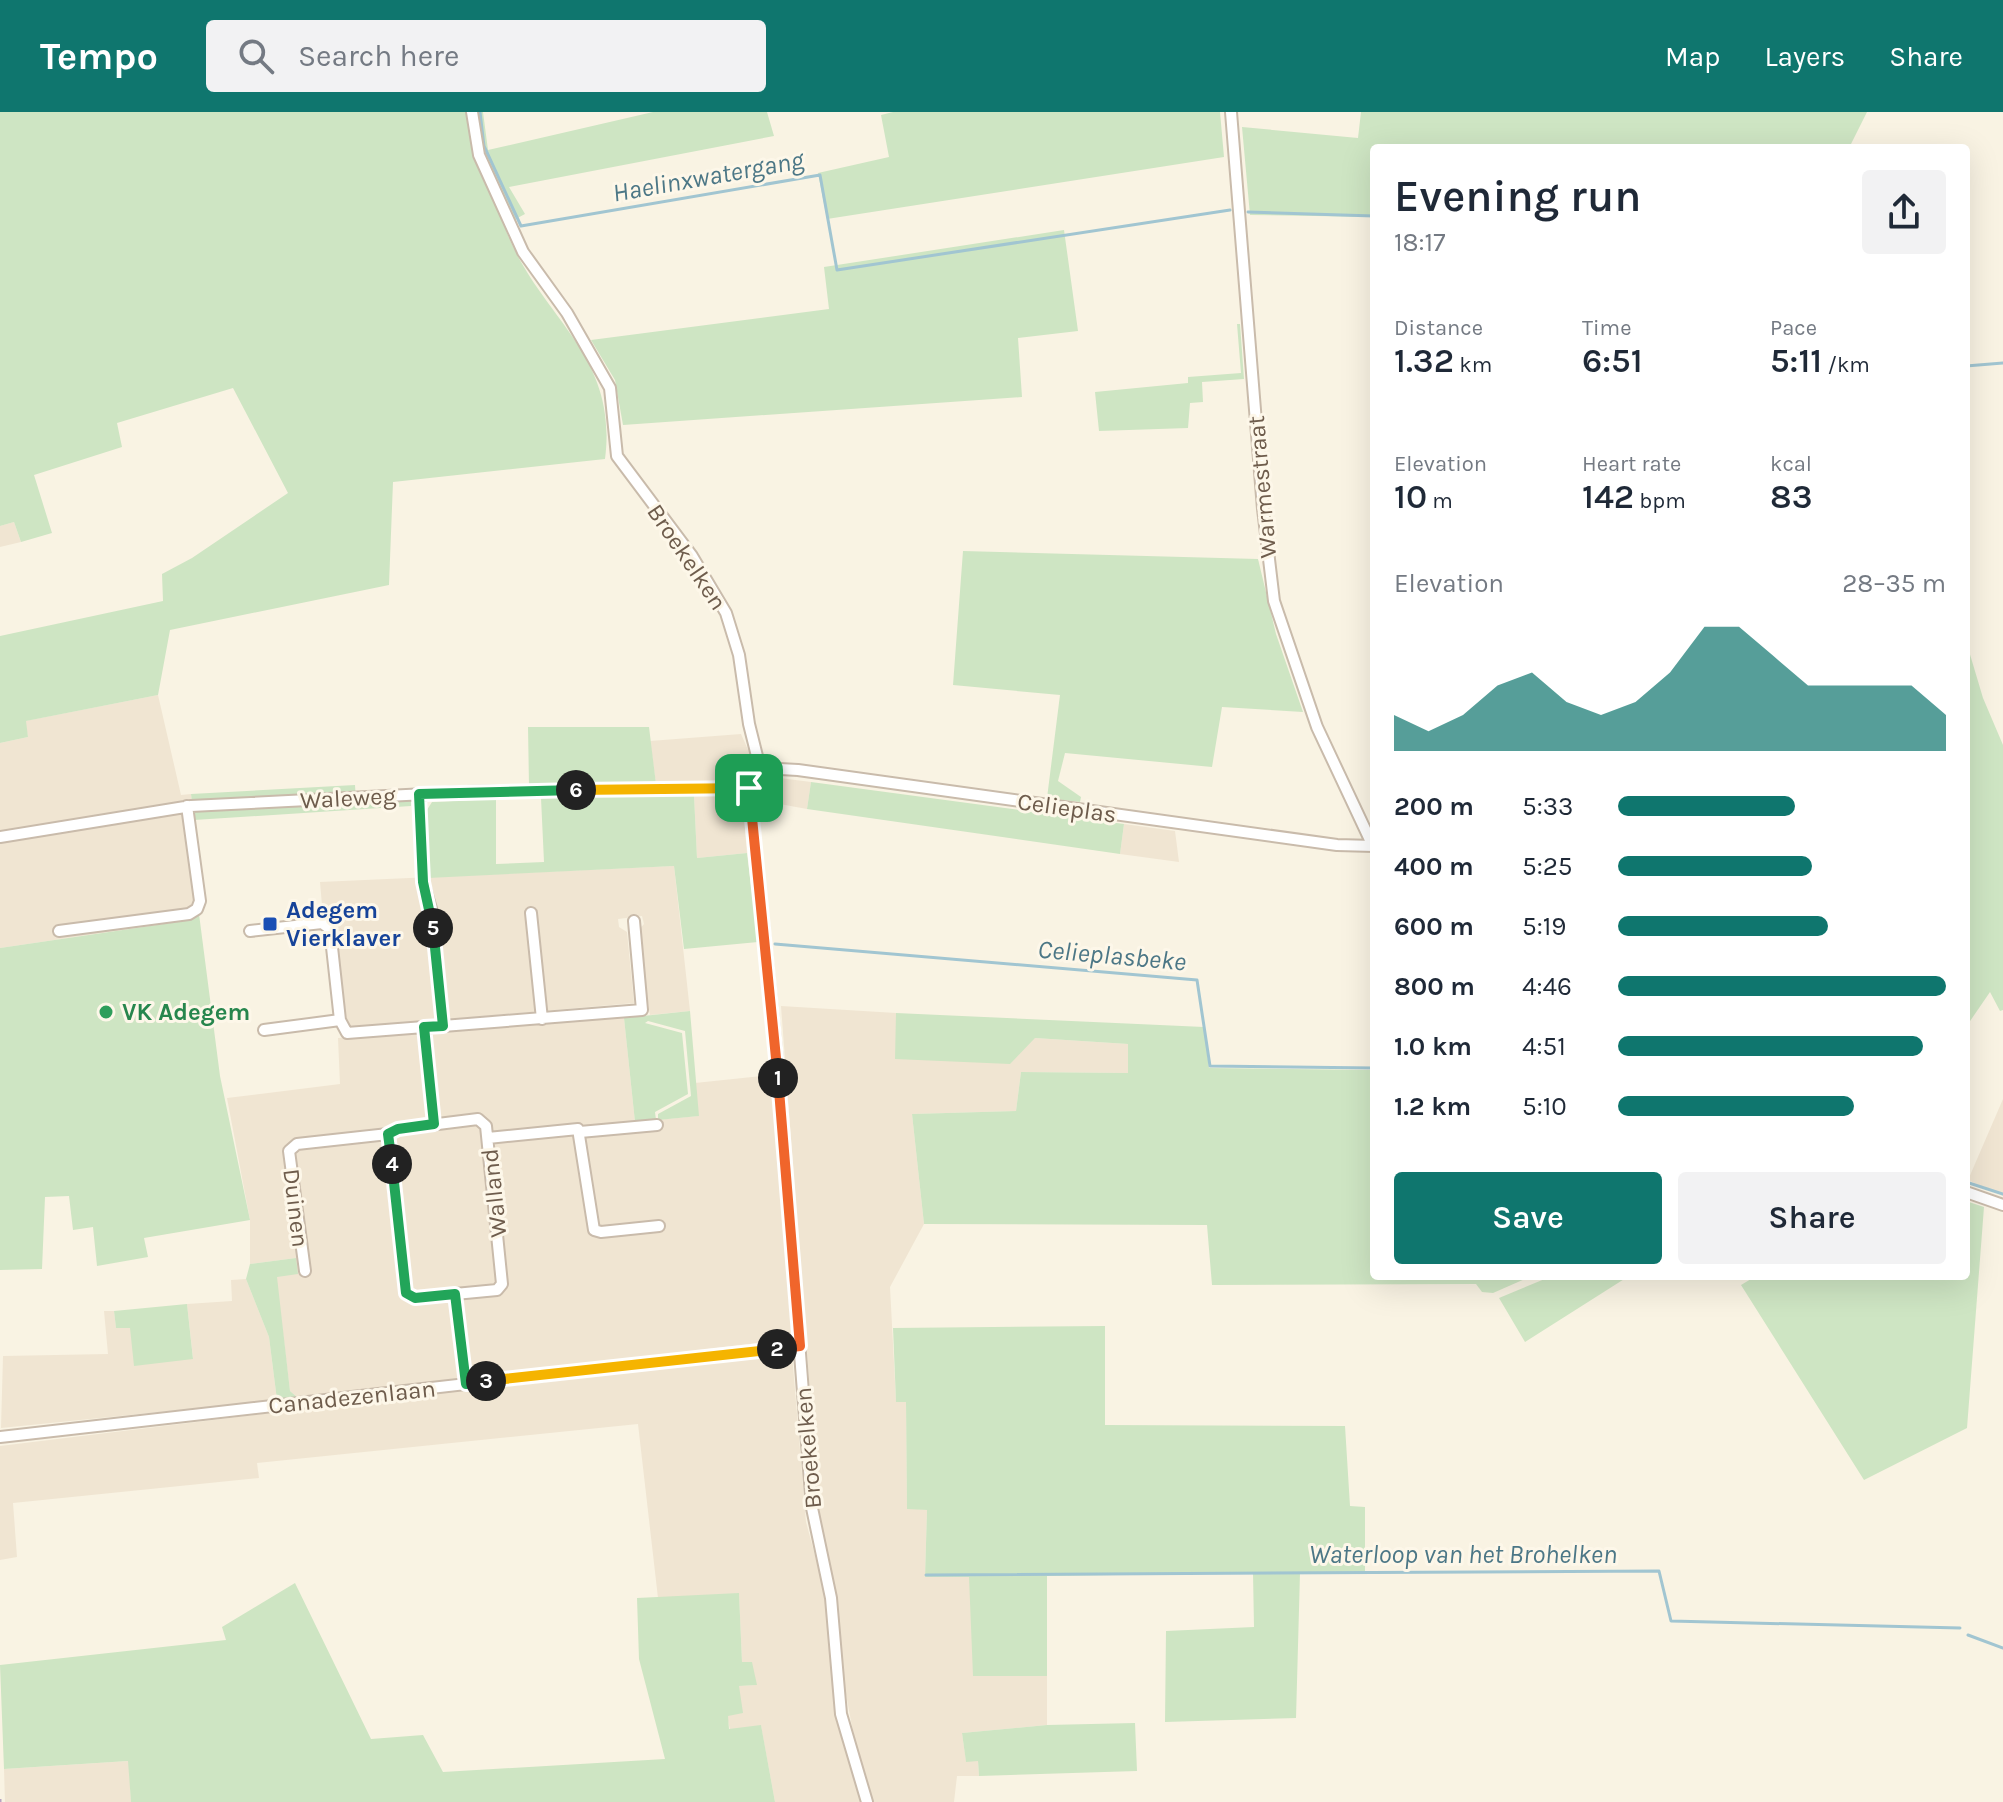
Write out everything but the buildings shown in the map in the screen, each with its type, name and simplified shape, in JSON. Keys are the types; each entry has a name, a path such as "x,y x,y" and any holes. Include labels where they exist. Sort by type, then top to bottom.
{"street":[{"name":"Broekelken","path":"472,112 479,155 523,252 574,323 610,388 617,456 692,556 726,613 739,655 749,724 760,768"},
{"name":"Warmestraat","path":"1231,112 1263,509 1274,601 1317,727 1370,839"},
{"path":"749,788 760,768"},
{"name":"Celieplas","path":"760,768 798,770 1337,845 1370,845"},
{"name":"Broekelken","path":"749,788 778,1070 812,1508 831,1598 836,1683 848,1740 867,1802"},
{"name":"Waleweg","path":"0,837 187,806 419,794 749,788"},
{"path":"419,794 423,882 432,912 443,1026"},
{"path":"59,931 189,914 197,909 200,901 187,806"},
{"path":"531,913 542,1019"},
{"path":"250,931 322,923 330,929 340,1020 347,1033 642,1010 634,921"},
{"path":"264,1030 340,1020"},
{"path":"424,1027 434,1124"},
{"name":"Walland","path":"478,1119 486,1126 502,1284 497,1290 415,1298 406,1293 388,1134 398,1129 478,1119"},
{"path":"488,1138 574,1128 580,1132 657,1125"},
{"path":"580,1132 594,1230 601,1232 659,1226"},
{"name":"Duinen","path":"305,1271 289,1151 297,1144 388,1134"},
{"path":"1970,1193 2003,1205"},
{"path":"455,1294 466,1384"},
{"name":"Canadezenlaan","path":"0,1437 800,1346"}],"shaded area":[{"path":"14,522 21,542 0,547 0,526"},
{"path":"158,695 181,795 191,794 204,908 184,921 0,948 0,743 28,737 25,721"},
{"path":"741,734 750,754 750,770 745,780 656,784 650,741"},
{"path":"772,777 811,782 807,809 758,800 759,782"},
{"path":"742,794 747,853 697,858 694,795"},
{"path":"1124,824 1175,831 1179,862 1120,854"},
{"path":"674,866 690,1011 650,1015 637,932 644,924 642,916 618,919 619,927 627,932 634,1003 348,1028 334,927 323,917 320,882"},
{"path":"781,1006 896,1013 896,1059 1035,1038 1128,1044 1128,1073 1021,1072 1016,1111 912,1114 924,1224 890,1287 896,1401 906,1401 907,1508 927,1510 925,1576 1047,1576 1047,1725 962,1733 966,1761 978,1761 979,1776 957,1776 954,1802 873,1802 853,1732 843,1678 836,1596 819,1512"},
{"path":"624,1018 635,1122 698,1116 695,1083 771,1075 792,1339 298,1398 290,1391 276,1276 296,1258 250,1264 250,1220 227,1098 340,1084 338,1038"},
{"path":"2003,1099 2003,1196 1970,1181"},
{"path":"246,1279 269,1337 277,1400 1,1428 3,1356 108,1354 104,1311 114,1311 116,1328 130,1328 193,1358 187,1304 232,1301 231,1280"},
{"path":"792,1354 806,1522 826,1596 836,1720 862,1802 775,1802 761,1726 730,1730 727,1716 738,1686 756,1685 742,1662 739,1594 658,1598 638,1424 257,1463 259,1478 13,1503 17,1557 0,1560 0,1446 468,1389"},
{"path":"129,1761 131,1802 5,1802 4,1769"}],"green space":[{"path":"0,112 483,112 488,150 653,112 767,112 774,136 509,187 525,214 504,225 518,257 588,361 600,390 606,422 605,459 393,482 389,585 170,630 158,695 26,721 28,737 0,743 0,636 163,601 162,574 192,558 288,493 233,388 117,423 122,447 34,475 52,533 21,542 14,522 0,526"},
{"path":"893,112 1220,112 1224,157 827,219 818,173 889,157 881,115"},
{"path":"1361,112 1867,112 1851,144 1370,144 1370,217 1250,215 1242,127 1358,138"},
{"path":"1064,230 1078,331 1018,338 1022,397 623,425 615,380 591,340 829,309 824,267"},
{"path":"1237,324 1240,324 1244,379 1202,382 1203,402 1190,403 1188,428 1099,431 1095,392 1188,383 1188,377 1241,373"},
{"path":"963,551 1258,559 1276,634 1303,712 1222,707 1212,767 1065,753 1058,781 1081,797 1080,802 1047,798 1060,695 953,685"},
{"path":"1970,654 1983,698 2003,745 2003,1010 2000,1011 1990,992 1970,1021"},
{"path":"528,727 649,727 656,784 529,786"},
{"path":"811,782 1124,824 1120,854 807,809"},
{"path":"355,785 356,801 411,799 411,806 194,820 191,794"},
{"path":"694,795 697,858 747,853 758,942 684,949 674,866 428,878 425,813 432,802 496,799 496,864 544,862 541,798"},
{"path":"199,914 220,1076 250,1220 144,1238 148,1257 97,1266 93,1227 73,1230 69,1196 45,1197 42,1269 0,1270 0,948 184,921"},
{"path":"690,1011 699,1116 658,1120 658,1114 691,1096 685,1031 648,1021 645,1023 682,1033 688,1094 655,1112 656,1120 635,1122 624,1018"},
{"path":"896,1013 1204,1027 1209,1068 1370,1070 1370,1280 1523,1280 1493,1293 1482,1292 1476,1284 1212,1285 1207,1225 924,1224 912,1114 1016,1111 1021,1072 1128,1073 1128,1044 1035,1038 1010,1064 895,1059"},
{"path":"1970,1202 1984,1207 1967,1428 1864,1480 1741,1285 1749,1280 1970,1280"},
{"path":"296,1258 298,1274 277,1277 290,1391 298,1398 277,1400 269,1337 246,1279 250,1264"},
{"path":"1542,1280 1623,1280 1525,1342 1499,1298"},
{"path":"187,1304 193,1359 134,1366 130,1328 116,1328 114,1311"},
{"path":"1105,1326 1105,1425 1345,1426 1350,1506 1365,1507 1365,1572 1300,1573 1296,1718 1165,1722 1166,1631 1254,1627 1253,1573 1047,1576 1047,1676 973,1676 969,1577 925,1577 927,1510 907,1509 906,1402 896,1402 893,1328"},
{"path":"295,1583 371,1739 423,1735 443,1772 665,1759 639,1659 637,1598 739,1593 742,1662 752,1662 757,1685 739,1686 743,1713 728,1716 729,1729 761,1725 775,1802 131,1802 128,1761 4,1769 0,1665 226,1640 222,1627"},
{"path":"1135,1723 1137,1771 979,1776 978,1761 966,1762 962,1733 1047,1725"}],"waterway":[{"name":"Haelinxwatergang","path":"480,112 484,146 521,226 820,175 837,270 1230,210"},
{"name":"Haelinxwatergang","path":"1248,212 1370,216"},
{"name":"Haelinxwatergang","path":"1970,366 2003,363"},
{"name":"Celieplasbeke","path":"775,944 1197,980 1210,1066 1370,1068"},
{"name":"Celieplasbeke","path":"1970,1183 2003,1194"},
{"name":"Waterloop van het Brohelken","path":"926,1575 1659,1571 1671,1621 1960,1628"},
{"name":"Waterloop van het Brohelken","path":"1968,1635 2003,1648"}],"place":[{"name":"Adegem Vierklaver","path":"270,924"},
{"name":"VK Adegem","path":"106,1012"}],"route":[{"path":"749,788 778,1070 800,1346 466,1384 455,1294 415,1298 406,1293 388,1134 398,1129 434,1124 424,1027 443,1026 432,912 423,882 419,794 749,788"}]}
